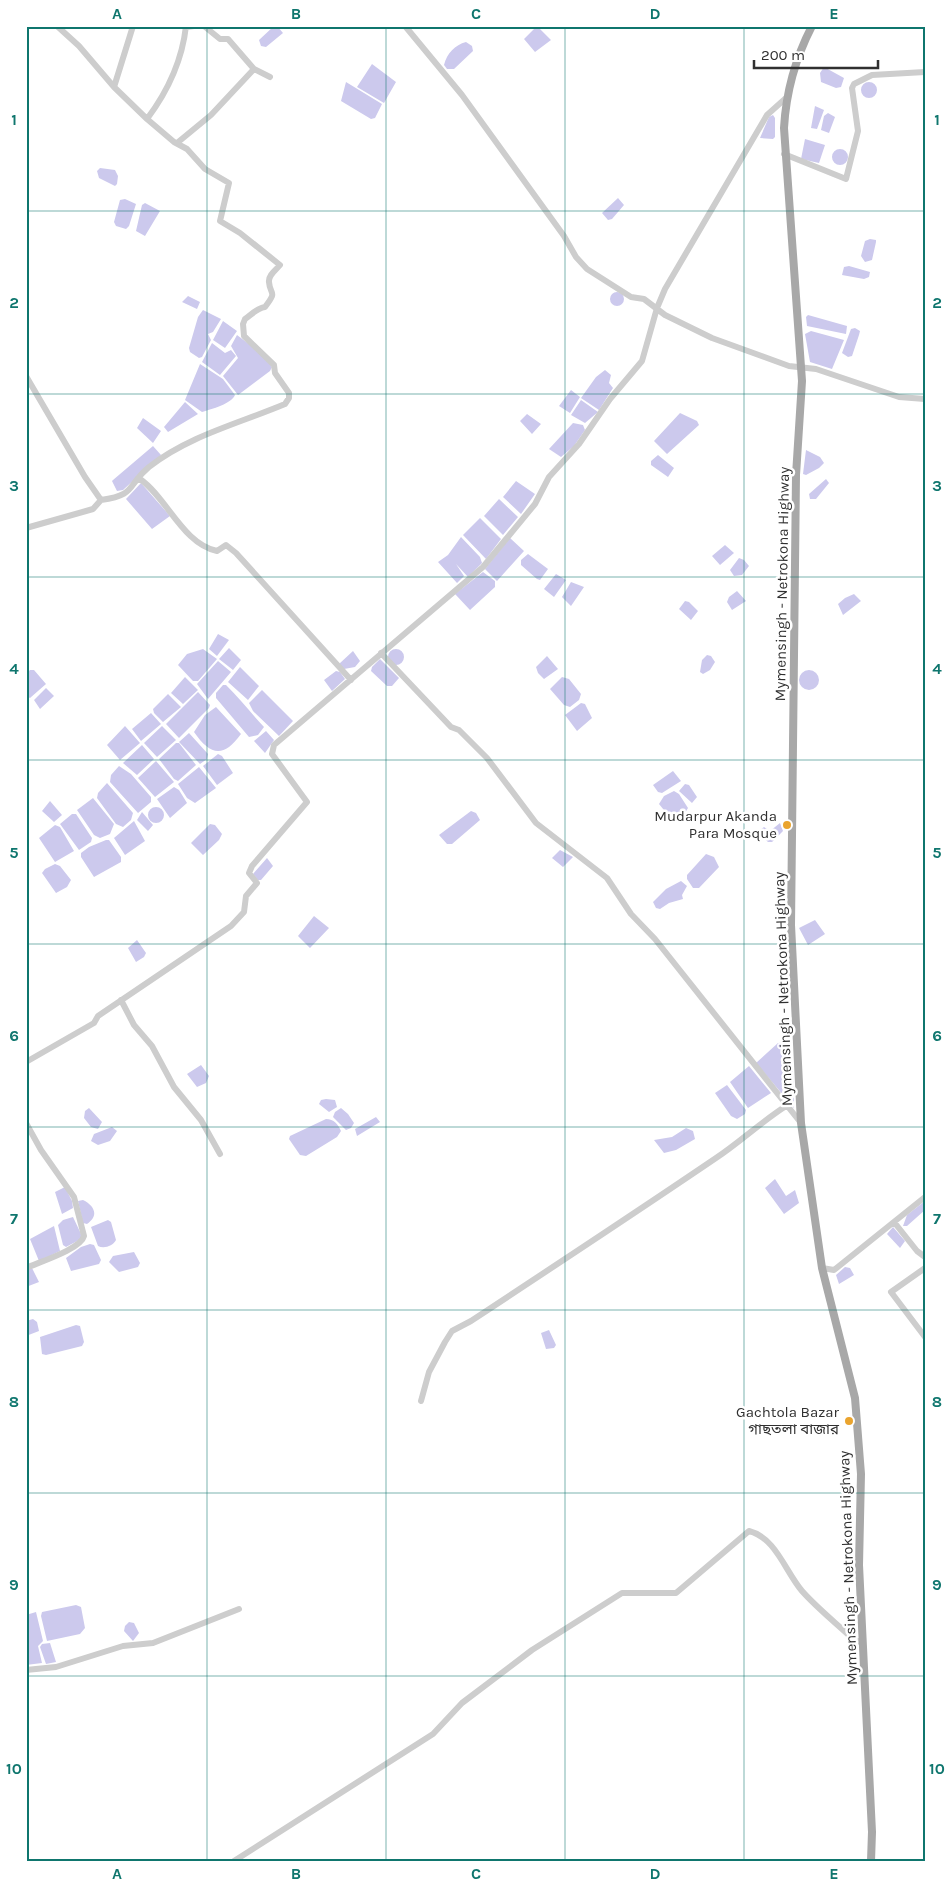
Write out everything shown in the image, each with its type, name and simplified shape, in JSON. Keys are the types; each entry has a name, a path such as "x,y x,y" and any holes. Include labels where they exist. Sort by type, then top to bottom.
{"main road":[{"name":"Mymensingh - Netrokona Highway","path":"812,26 796,61 786,98 784,154 802,367 796,475 791,925 801,1123 822,1268 854,1398 861,1474 859,1564 872,1832 870,1861"}],"street":[{"path":"26,528 93,509 101,500 118,498 127,493 150,466 178,449 225,427 285,404 289,398 289,393 275,373 274,365 244,336 243,331 245,319 259,308 265,307 271,300 273,290 269,282 270,278 280,265 240,233 220,221 229,183 205,169 187,149 147,119 114,87 79,46 57,26"},
{"path":"114,87 133,26"},
{"path":"147,119 169,87 177,69 186,26 194,26"},
{"path":"204,26 220,40 228,39 254,69 270,77"},
{"path":"405,26 462,95 564,236 576,257 587,269 631,297 644,299 712,338 789,366 816,369 898,397 925,399"},
{"path":"177,143 211,114 254,69"},
{"path":"784,154 846,178 858,130 852,88 854,84 872,75 925,72"},
{"path":"26,1062 94,1023 98,1016 121,1000 212,941 231,926 244,912 246,896 257,883 249,873 252,866 307,802 272,754 274,745 483,567 535,504 549,477 579,444 610,399 642,361 657,308 710,210 767,115 786,98"},
{"path":"26,376 85,477 101,500"},
{"path":"140,478 152,488 201,546 217,551 226,545 236,553 351,680"},
{"path":"381,653 451,728 459,730 487,758 536,823 607,878 631,914 655,939 801,1123"},
{"path":"121,1000 134,1025 155,1050 174,1086 200,1120 220,1154"},
{"path":"421,1401 428,1372 452,1331 471,1321 628,1218 718,1157 764,1120 786,1106"},
{"path":"26,1123 41,1150 74,1197 84,1236 81,1242 63,1253 26,1268"},
{"path":"822,1268 834,1270 925,1198"},
{"path":"894,1222 916,1251 925,1257"},
{"path":"925,1268 891,1292 925,1337"},
{"path":"234,1861 433,1734 462,1703 532,1650 622,1593 676,1593 749,1531 760,1534 770,1544 802,1590 853,1639 863,1643"},
{"path":"26,1670 56,1667 123,1646 153,1643 239,1609"}],"water":[{"path":"274,26 277,26 283,33 266,47 261,46 259,40"},
{"path":"537,26 551,40 535,52 524,39"},
{"path":"466,42 472,46 473,51 454,69 447,69 444,65 449,53 455,47"},
{"path":"372,64 396,82 384,103 357,87"},
{"path":"824,67 844,78 841,87 836,88 821,82 820,73"},
{"path":"346,82 382,104 375,118 371,119 341,101"},
{"path":"869,82 877,90 869,98 861,90"},
{"path":"815,106 824,110 817,129 811,128"},
{"path":"828,113 835,117 829,133 821,130 824,116"},
{"path":"773,115 775,118 775,137 773,139 760,138 769,117"},
{"path":"805,139 825,145 819,163 801,159"},
{"path":"837,149 843,149 848,154 846,163 837,165 832,160 832,154"},
{"path":"100,168 115,170 118,176 115,186 99,178 97,171"},
{"path":"618,198 624,205 612,219 608,220 602,213"},
{"path":"125,199 136,204 129,226 126,229 116,226 114,222 120,200"},
{"path":"145,203 160,211 145,236 136,231 142,205"},
{"path":"870,239 876,240 876,242 872,260 865,262 861,256 865,241"},
{"path":"849,266 870,272 869,277 864,279 842,275 844,267"},
{"path":"614,292 620,292 624,299 620,306 614,306 610,302 610,296"},
{"path":"188,296 200,302 197,309 182,302"},
{"path":"203,310 221,319 213,332 208,334 211,340 202,357 199,358 190,352 189,348 198,317"},
{"path":"808,315 847,326 846,334 807,326 806,317"},
{"path":"223,321 237,331 225,348 213,340"},
{"path":"855,328 860,331 852,356 848,357 842,353 851,329"},
{"path":"811,331 844,340 832,369 810,362 805,334"},
{"path":"237,335 262,354 272,367 270,371 238,395 223,376 238,358 231,346"},
{"path":"212,343 225,353 231,350 236,356 220,375 202,362"},
{"path":"200,364 223,379 235,395 225,404 202,412 185,400"},
{"path":"605,370 611,375 609,383 613,388 599,410 581,398 596,377"},
{"path":"571,390 580,397 570,413 559,406"},
{"path":"581,400 598,412 585,423 571,415"},
{"path":"185,402 198,414 168,432 164,427"},
{"path":"680,413 697,421 699,425 667,454 654,441"},
{"path":"527,414 541,424 532,434 520,421"},
{"path":"143,418 161,431 153,443 137,428"},
{"path":"573,423 583,425 585,430 574,446 561,457 549,449"},
{"path":"153,446 161,455 123,490 117,491 112,481"},
{"path":"806,450 820,457 824,463 806,475 803,474"},
{"path":"658,455 674,468 668,477 651,465 651,461"},
{"path":"826,479 829,483 816,499 810,499 809,494"},
{"path":"516,481 535,494 521,514 503,497"},
{"path":"141,483 170,516 152,529 126,499"},
{"path":"499,499 518,517 503,535 484,516"},
{"path":"480,518 501,539 486,559 463,535"},
{"path":"461,537 480,557 482,563 468,577 456,564 464,576 457,583 438,562 448,555"},
{"path":"510,538 524,551 497,581 485,569"},
{"path":"725,545 734,553 720,565 712,556"},
{"path":"528,554 548,569 540,580 521,565 521,560"},
{"path":"739,558 744,560 749,566 742,575 734,576 730,570"},
{"path":"483,572 495,581 495,587 470,610 455,594"},
{"path":"556,574 566,580 554,597 544,589"},
{"path":"571,582 584,587 571,606 562,597"},
{"path":"737,591 746,601 732,610 727,602 729,597"},
{"path":"854,594 861,601 843,615 838,604"},
{"path":"685,601 689,602 698,611 691,620 679,609"},
{"path":"218,634 229,640 217,656 209,649"},
{"path":"229,648 241,660 233,670 219,659"},
{"path":"203,649 217,659 198,681 193,681 178,665 187,654"},
{"path":"396,649 404,657 396,665 388,657"},
{"path":"353,651 360,661 355,667 344,669 339,664"},
{"path":"707,655 711,656 715,662 710,670 703,674 700,672 702,660"},
{"path":"547,656 558,669 544,679 538,673 536,667"},
{"path":"380,659 399,678 392,686 387,686 371,671 372,667"},
{"path":"218,661 231,672 208,699 197,684"},
{"path":"240,667 259,686 248,700 228,682"},
{"path":"30,670 34,670 46,684 30,698 26,696 26,674"},
{"path":"809,670 816,673 819,680 816,687 809,690 802,687 799,680 802,673"},
{"path":"336,671 340,672 345,679 332,691 324,680"},
{"path":"185,677 198,690 183,704 171,693"},
{"path":"562,677 569,679 581,694 579,700 570,707 564,705 550,689"},
{"path":"223,685 226,685 264,727 258,735 249,737 216,698 216,693"},
{"path":"46,688 54,696 40,709 34,700"},
{"path":"262,690 293,721 279,736 253,711 249,703"},
{"path":"198,692 210,705 209,708 179,738 166,724"},
{"path":"168,694 181,707 163,722 154,713 153,709"},
{"path":"581,703 585,704 592,718 577,731 565,715"},
{"path":"216,707 241,734 228,747 217,751 206,746 194,732 205,715"},
{"path":"151,713 161,724 141,741 132,729"},
{"path":"125,726 140,743 120,760 107,745"},
{"path":"162,726 176,740 157,757 144,743"},
{"path":"266,731 274,740 265,753 254,741"},
{"path":"189,733 208,754 207,759 200,764 179,742"},
{"path":"176,743 179,743 196,765 178,781 174,779 159,759"},
{"path":"142,745 154,759 137,775 123,763"},
{"path":"218,754 222,756 233,773 217,785 203,766"},
{"path":"156,761 174,782 155,797 138,778"},
{"path":"119,766 131,774 151,797 151,802 138,813 110,782 111,775"},
{"path":"199,767 216,788 195,803 187,798 178,784"},
{"path":"673,771 681,781 662,793 658,792 653,785"},
{"path":"107,783 133,813 131,820 123,827 116,824 97,798 98,793"},
{"path":"685,784 689,785 697,797 692,803 679,791"},
{"path":"174,787 179,790 187,803 170,818 157,799"},
{"path":"674,791 679,794 688,808 682,817 677,820 672,820 659,804 664,796"},
{"path":"93,798 114,824 110,834 100,838 94,835 77,810"},
{"path":"50,801 62,815 54,822 42,811"},
{"path":"153,807 159,807 164,812 162,821 153,823 148,818 148,812"},
{"path":"471,811 476,813 480,820 452,844 447,844 439,835"},
{"path":"142,812 153,825 148,831 137,820"},
{"path":"72,814 76,814 92,838 91,842 79,850 60,824"},
{"path":"134,821 145,841 125,855 114,838"},
{"path":"780,823 783,831 772,842 768,842 760,834 760,830 764,827 770,831"},
{"path":"210,824 215,825 222,834 219,840 203,855 191,843"},
{"path":"55,825 60,827 74,851 55,862 39,838"},
{"path":"109,840 121,857 121,862 94,877 81,857 81,853 89,847"},
{"path":"560,850 573,857 563,867 552,858"},
{"path":"706,854 714,857 719,867 699,888 693,888 687,879 687,875"},
{"path":"267,858 273,866 261,880 258,880 253,874"},
{"path":"55,864 60,866 71,880 67,887 56,893 42,873 45,869"},
{"path":"681,881 687,886 682,895 683,899 669,903 660,909 656,908 653,902 666,889"},
{"path":"314,916 329,928 310,948 298,936"},
{"path":"815,920 825,934 808,945 799,928"},
{"path":"137,940 146,953 144,957 136,962 128,948"},
{"path":"789,1042 793,1072 794,1108 756,1063 778,1043"},
{"path":"201,1065 209,1076 206,1083 197,1087 187,1074"},
{"path":"749,1066 771,1093 748,1108 730,1082"},
{"path":"727,1085 746,1110 745,1114 737,1119 731,1116 715,1093"},
{"path":"321,1100 335,1100 337,1107 329,1112 319,1104"},
{"path":"89,1108 102,1122 98,1129 91,1127 84,1118 85,1111"},
{"path":"341,1108 354,1123 351,1128 346,1130 333,1117 335,1112"},
{"path":"376,1117 380,1122 357,1136 355,1129"},
{"path":"326,1119 335,1122 339,1126 341,1131 337,1137 306,1156 300,1155 289,1139 290,1136"},
{"path":"112,1127 117,1131 110,1141 98,1145 91,1141 94,1134"},
{"path":"686,1128 693,1131 695,1139 676,1150 664,1153 654,1140 672,1137"},
{"path":"775,1179 786,1196 795,1190 799,1203 784,1214 765,1188"},
{"path":"65,1187 72,1201 73,1208 62,1214 55,1192"},
{"path":"83,1200 94,1211 93,1218 87,1224 83,1223 78,1201"},
{"path":"925,1201 925,1210 907,1226 903,1226 907,1215"},
{"path":"73,1217 82,1236 81,1239 66,1247 63,1245 58,1225 63,1220"},
{"path":"108,1220 111,1222 116,1240 111,1245 100,1247 91,1227"},
{"path":"54,1226 60,1251 39,1261 30,1239"},
{"path":"893,1227 905,1241 900,1248 887,1234"},
{"path":"90,1244 94,1245 101,1260 99,1264 71,1271 66,1258 81,1247"},
{"path":"134,1252 140,1263 138,1267 119,1272 109,1262 113,1256"},
{"path":"845,1267 850,1268 854,1275 839,1284 836,1275"},
{"path":"32,1268 39,1282 26,1287 26,1270"},
{"path":"33,1319 37,1322 39,1331 26,1336 26,1321"},
{"path":"76,1325 80,1326 84,1342 82,1346 46,1355 42,1354 40,1337"},
{"path":"549,1330 556,1345 554,1348 546,1349 541,1333"},
{"path":"76,1605 81,1607 85,1628 80,1634 47,1641 41,1616 42,1612"},
{"path":"36,1612 43,1641 38,1646 42,1663 26,1665 26,1615"},
{"path":"129,1622 134,1623 139,1633 133,1641 124,1631 125,1626"},
{"path":"50,1643 56,1662 46,1664 40,1647 42,1644"}],"place":[{"name":"Mudarpur Akanda Para Mosque","path":"787,825"},
{"name":"Gachtola Bazar গাছতলা বাজার","path":"849,1421"}]}
